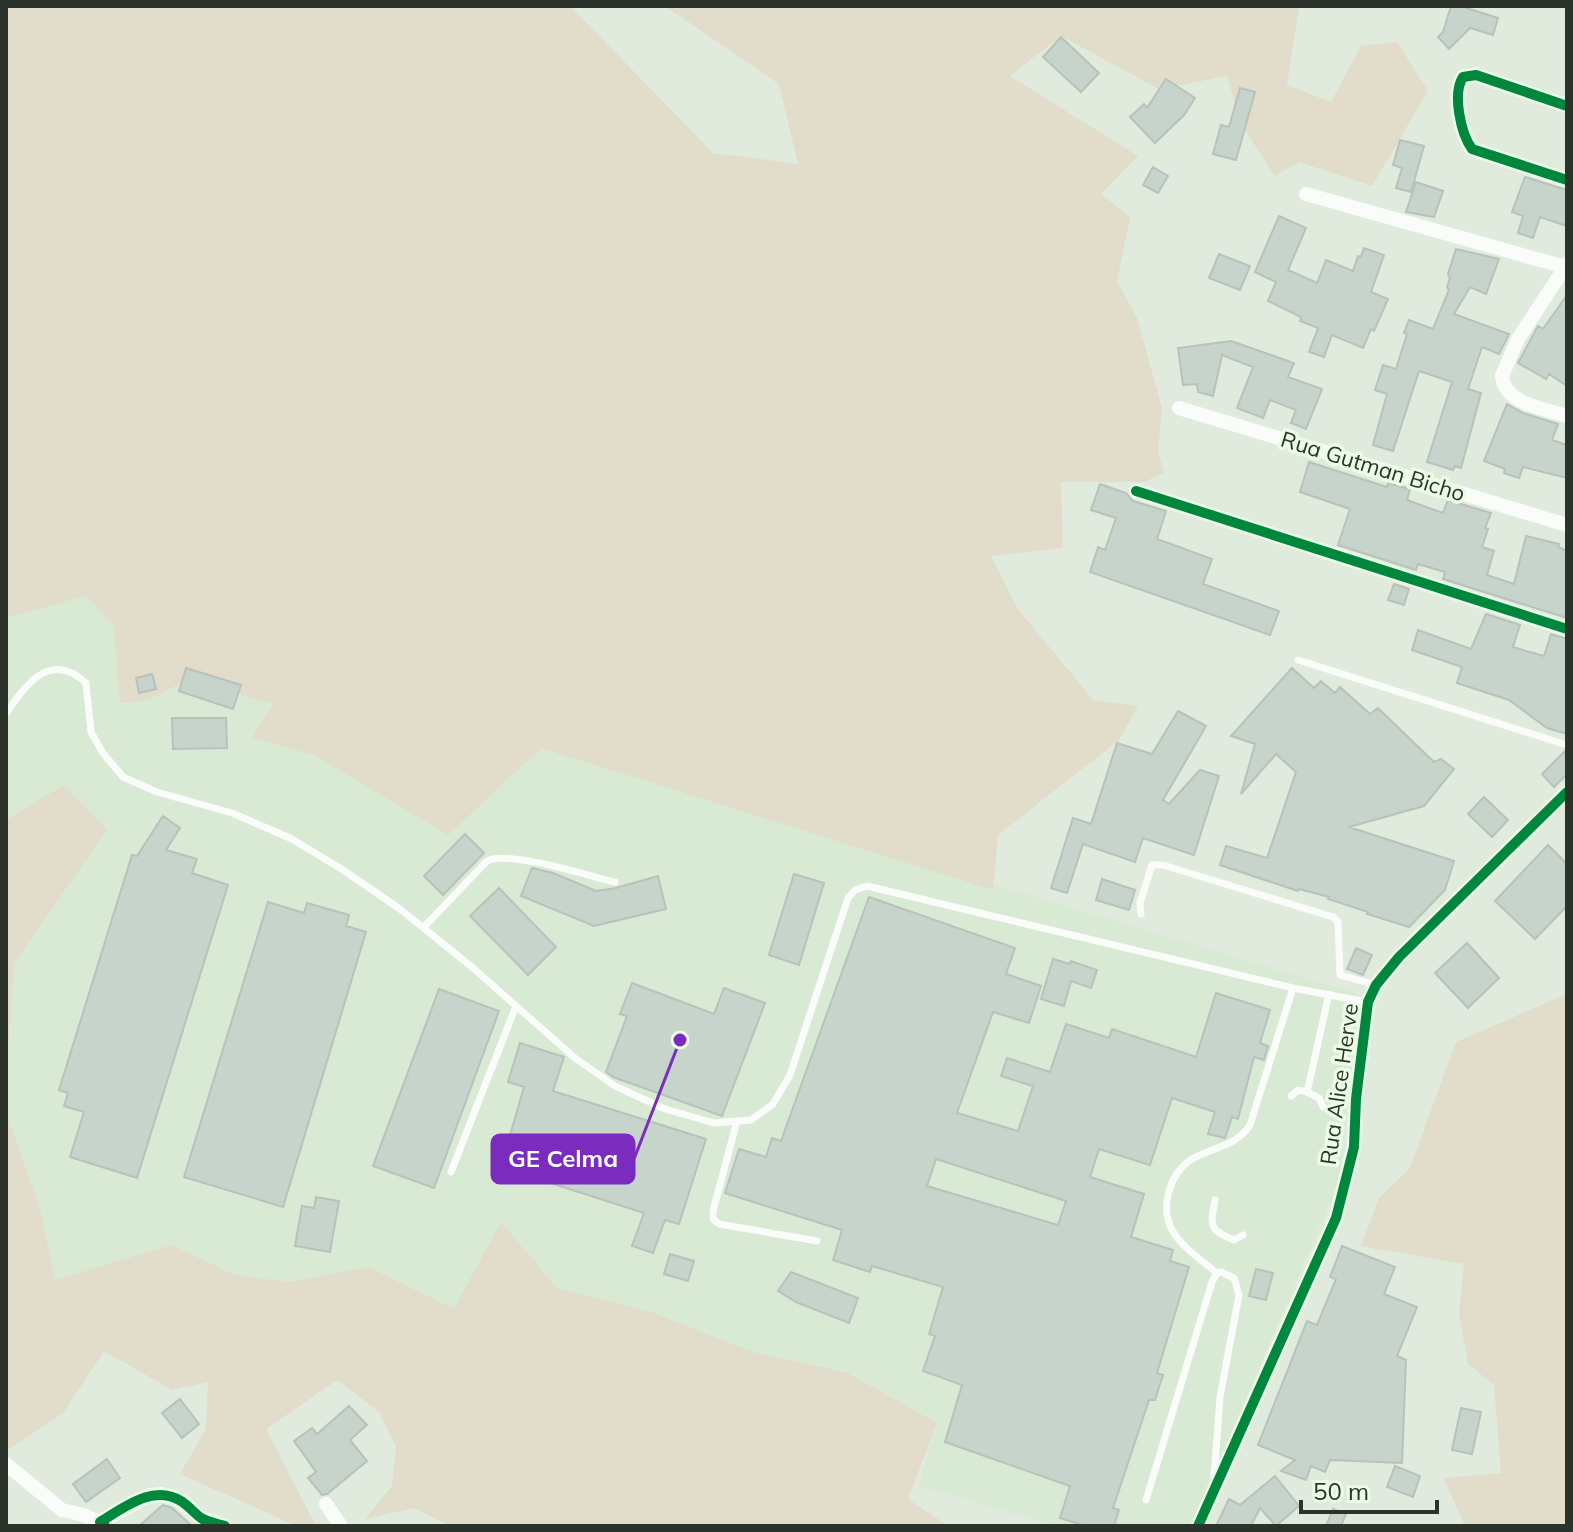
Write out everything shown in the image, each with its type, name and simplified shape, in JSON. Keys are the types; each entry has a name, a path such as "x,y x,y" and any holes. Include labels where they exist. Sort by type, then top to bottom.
{"street":[{"path":"1567,106 1476,75 1463,77 1460,83 1458,104 1464,138 1472,149 1567,180"},
{"path":"1306,194 1566,266 1518,339 1502,376 1507,392 1515,399 1567,416"},
{"name":"Rua Gutman Bicho","path":"1179,408 1567,525"},
{"path":"1136,491 1567,629"},
{"name":"Rua Alice Herve","path":"1198,1526 1336,1218 1354,1147 1356,1099 1368,1002 1376,985 1399,957 1567,792"},
{"path":"6,1464 62,1510 102,1524 139,1500 162,1494 177,1499 206,1522 225,1526"},
{"path":"326,1504 341,1526"}],"lane":[{"path":"1298,660 1567,745"},
{"path":"6,714 22,690 40,674 59,668 75,672 86,683 91,732 123,777 157,792 232,813 292,839 343,870 423,928 575,1058 615,1086 665,1109 714,1123 751,1120 773,1104 790,1075 848,898 855,890 867,886 1293,988 1368,1002"},
{"path":"423,928 487,861 496,856 615,882"},
{"path":"1141,914 1140,903 1152,865 1163,865 1333,917 1338,923 1340,975 1376,985"},
{"path":"1212,1491 1218,1453 1215,1442 1220,1397 1239,1295 1234,1278 1226,1272 1217,1273 1175,1238 1167,1220 1165,1201 1172,1180 1189,1160 1236,1140 1250,1125 1293,988"},
{"path":"1307,1092 1329,994"},
{"path":"451,1172 516,1006"},
{"path":"1291,1096 1298,1090 1307,1092 1319,1098 1323,1107"},
{"path":"737,1121 713,1219 719,1224 817,1241"},
{"path":"1215,1200 1211,1220 1213,1228 1234,1240 1243,1235"},
{"path":"1146,1500 1217,1273"}],"shaded area":[{"path":"6,6 570,6 713,153 798,164 779,84 665,6 1299,6 1287,85 1331,102 1361,46 1397,42 1428,91 1372,186 1299,162 1275,176 1241,124 1227,76 1159,89 1061,36 1010,76 1138,156 1101,194 1130,217 1117,281 1137,318 1162,408 1158,451 1164,473 1144,482 1061,482 1063,548 991,556 1017,608 1093,700 1138,706 1119,740 998,835 993,890 541,748 448,835 314,755 252,738 273,704 187,680 148,700 120,703 114,626 86,596 6,618"},
{"path":"86,596 114,626 148,700 187,680 274,704 252,738 314,755 447,834 541,748 1355,993 1340,1179 1191,1526 1057,1526 919,1486 937,1423 846,1371 756,1353 651,1312 557,1288 501,1222 454,1309 368,1267 290,1283 235,1275 171,1245 55,1280 40,1209 6,1113 14,963 107,830 6,820 6,618"},
{"path":"64,785 107,830 14,963 6,1087 6,820"},
{"path":"1567,994 1567,1526 1465,1526 1444,1478 1501,1473 1494,1385 1468,1364 1459,1314 1464,1264 1361,1246 1379,1198 1410,1168 1456,1042"},
{"path":"6,1113 40,1209 55,1280 171,1245 235,1275 290,1282 368,1267 454,1309 501,1222 557,1288 651,1312 756,1353 846,1372 937,1423 908,1499 948,1526 450,1526 414,1508 365,1519 392,1486 396,1446 379,1412 337,1380 266,1429 316,1526 297,1526 180,1474 206,1429 208,1382 172,1390 104,1351 63,1413 6,1451"}],"building":[{"path":"1451,6 1498,18 1493,35 1470,28 1449,49 1438,37 1443,32"},
{"path":"1061,37 1099,73 1081,92 1043,57"},
{"path":"1166,79 1195,98 1184,115 1155,143 1130,117 1144,104 1147,108"},
{"path":"1240,88 1255,92 1236,160 1213,154 1221,125 1229,127"},
{"path":"1400,140 1424,146 1411,192 1396,188 1402,168 1393,165"},
{"path":"1153,167 1168,176 1158,193 1143,185"},
{"path":"1525,177 1567,190 1567,226 1540,217 1533,238 1518,233 1523,216 1512,212"},
{"path":"1416,182 1443,191 1434,217 1406,212"},
{"path":"1279,216 1306,228 1288,270 1317,283 1326,260 1353,271 1364,248 1384,255 1371,292 1388,299 1363,348 1332,335 1324,357 1309,352 1318,328 1268,301 1276,282 1255,272"},
{"path":"1456,249 1499,259 1486,294 1470,287 1454,314 1509,334 1499,354 1482,347 1468,389 1481,393 1461,468 1455,466 1453,470 1427,462 1452,382 1419,371 1393,451 1373,445 1387,394 1375,390 1383,365 1396,369 1409,320 1433,329 1449,290 1448,274"},
{"path":"1219,254 1250,266 1240,290 1209,278"},
{"path":"1567,295 1567,386 1549,374 1546,379 1518,363 1538,326 1543,329"},
{"path":"1231,341 1294,363 1288,377 1322,389 1306,429 1291,423 1296,410 1270,400 1263,418 1237,408 1253,367 1222,355 1213,396 1198,392 1197,384 1183,385 1178,348"},
{"path":"1507,404 1523,413 1558,424 1552,440 1567,445 1567,478 1523,467 1519,478 1484,461"},
{"path":"1309,462 1387,487 1388,483 1410,489 1407,500 1443,513 1448,500 1491,513 1482,547 1494,551 1487,575 1514,584 1526,536 1559,544 1558,547 1567,551 1567,618 1443,579 1445,572 1418,564 1416,570 1338,545 1350,509 1300,492"},
{"path":"1100,484 1126,493 1133,501 1166,511 1157,539 1212,559 1203,584 1279,611 1270,635 1090,572 1098,547 1105,550 1116,518 1091,510"},
{"path":"1394,584 1409,589 1404,605 1388,600"},
{"path":"1486,614 1520,625 1513,647 1544,656 1551,634 1567,639 1567,734 1547,728 1509,700 1457,683 1462,667 1412,650 1418,630 1471,649"},
{"path":"186,668 241,685 233,709 179,691"},
{"path":"1292,668 1314,688 1321,681 1335,693 1340,687 1370,714 1378,708 1434,762 1441,759 1454,769 1424,806 1349,827 1454,861 1445,890 1409,927 1367,914 1329,897 1298,891 1220,865 1226,846 1267,858 1296,772 1276,754 1241,794 1255,744 1231,736"},
{"path":"152,674 156,689 139,693 136,678"},
{"path":"1178,711 1206,726 1163,800 1169,804 1200,770 1219,776 1194,855 1143,838 1135,862 1083,844 1067,893 1051,888 1073,818 1091,824 1117,743 1152,754"},
{"path":"172,718 226,718 227,748 173,749"},
{"path":"1565,751 1567,774 1554,787 1542,774"},
{"path":"1484,797 1508,820 1492,837 1468,814"},
{"path":"163,816 180,828 166,850 197,859 192,873 228,885 137,1178 70,1157 84,1112 64,1106 68,1093 59,1090 132,855 137,856"},
{"path":"465,834 484,853 443,895 424,876"},
{"path":"1548,845 1567,864 1567,906 1535,939 1495,901"},
{"path":"532,868 596,891 658,876 666,909 594,926 521,896"},
{"path":"794,874 824,883 799,965 769,955"},
{"path":"1102,879 1135,890 1129,910 1096,900"},
{"path":"499,888 556,947 528,975 470,916"},
{"path":"869,897 1015,948 1006,974 1041,986 1029,1023 993,1012 957,1113 1018,1131 1033,1086 1001,1076 1007,1058 1050,1072 1066,1024 1109,1038 1112,1029 1196,1057 1216,993 1270,1010 1260,1043 1268,1046 1264,1060 1254,1057 1238,1119 1232,1117 1225,1138 1208,1134 1215,1112 1172,1098 1150,1165 1099,1149 1090,1177 1144,1194 1131,1237 1173,1250 1170,1261 1189,1267 1157,1373 1163,1375 1155,1400 1149,1400 1113,1508 1119,1510 1114,1526 1086,1526 1060,1518 1070,1486 945,1442 962,1385 923,1371 935,1336 929,1334 943,1287 872,1266 870,1272 833,1260 842,1230 725,1193 739,1149 766,1157 772,1138 781,1141","holes":["936,1159 1066,1201 1058,1225 927,1186"]},
{"path":"268,902 304,913 307,903 349,915 346,926 366,932 283,1207 184,1177"},
{"path":"1467,943 1499,978 1468,1008 1435,973"},
{"path":"1356,948 1372,955 1363,975 1347,969"},
{"path":"1053,959 1070,964 1071,961 1097,970 1091,988 1071,981 1064,1006 1041,999"},
{"path":"632,983 714,1014 724,988 765,1003 722,1116 606,1072 627,1016 620,1014"},
{"path":"439,989 499,1011 434,1188 373,1166"},
{"path":"520,1043 564,1057 553,1091 706,1139 679,1224 665,1220 653,1253 632,1246 644,1213 497,1166 505,1142 508,1142 524,1087 508,1082"},
{"path":"316,1197 339,1201 330,1252 295,1246 302,1206 314,1208"},
{"path":"1342,1246 1395,1267 1384,1294 1417,1307 1397,1356 1406,1360 1402,1463 1330,1460 1325,1472 1311,1466 1306,1480 1281,1471 1295,1460 1258,1445 1307,1321 1317,1325 1336,1279 1330,1277"},
{"path":"670,1254 694,1261 688,1281 664,1274"},
{"path":"1256,1269 1273,1273 1266,1300 1249,1296"},
{"path":"791,1272 858,1298 849,1323 796,1302 778,1291"},
{"path":"180,1399 199,1424 182,1438 162,1413"},
{"path":"349,1406 367,1425 350,1440 367,1461 322,1495 308,1478 316,1472 294,1441 312,1428 317,1434"},
{"path":"1461,1408 1481,1412 1472,1454 1452,1450"},
{"path":"107,1459 120,1478 86,1502 73,1484"},
{"path":"1395,1466 1420,1476 1413,1497 1387,1487"},
{"path":"1275,1476 1299,1506 1276,1526 1260,1508 1251,1526 1216,1526 1229,1499 1240,1505"},
{"path":"163,1505 172,1508 192,1526 139,1526"},
{"path":"1333,1509 1346,1514 1341,1526 1326,1526"}],"cycle path":[{"path":"1567,106 1476,75 1463,77 1458,93 1461,124 1472,149 1567,180"},
{"path":"1136,491 1567,629"},
{"path":"1198,1526 1336,1218 1354,1147 1356,1099 1368,1002 1376,985 1399,957 1567,792"},
{"path":"105,1526 100,1522 129,1504 160,1495 171,1496 203,1519 225,1526"}],"place":[{"name":"GE Celma","path":"680,1040"}]}
